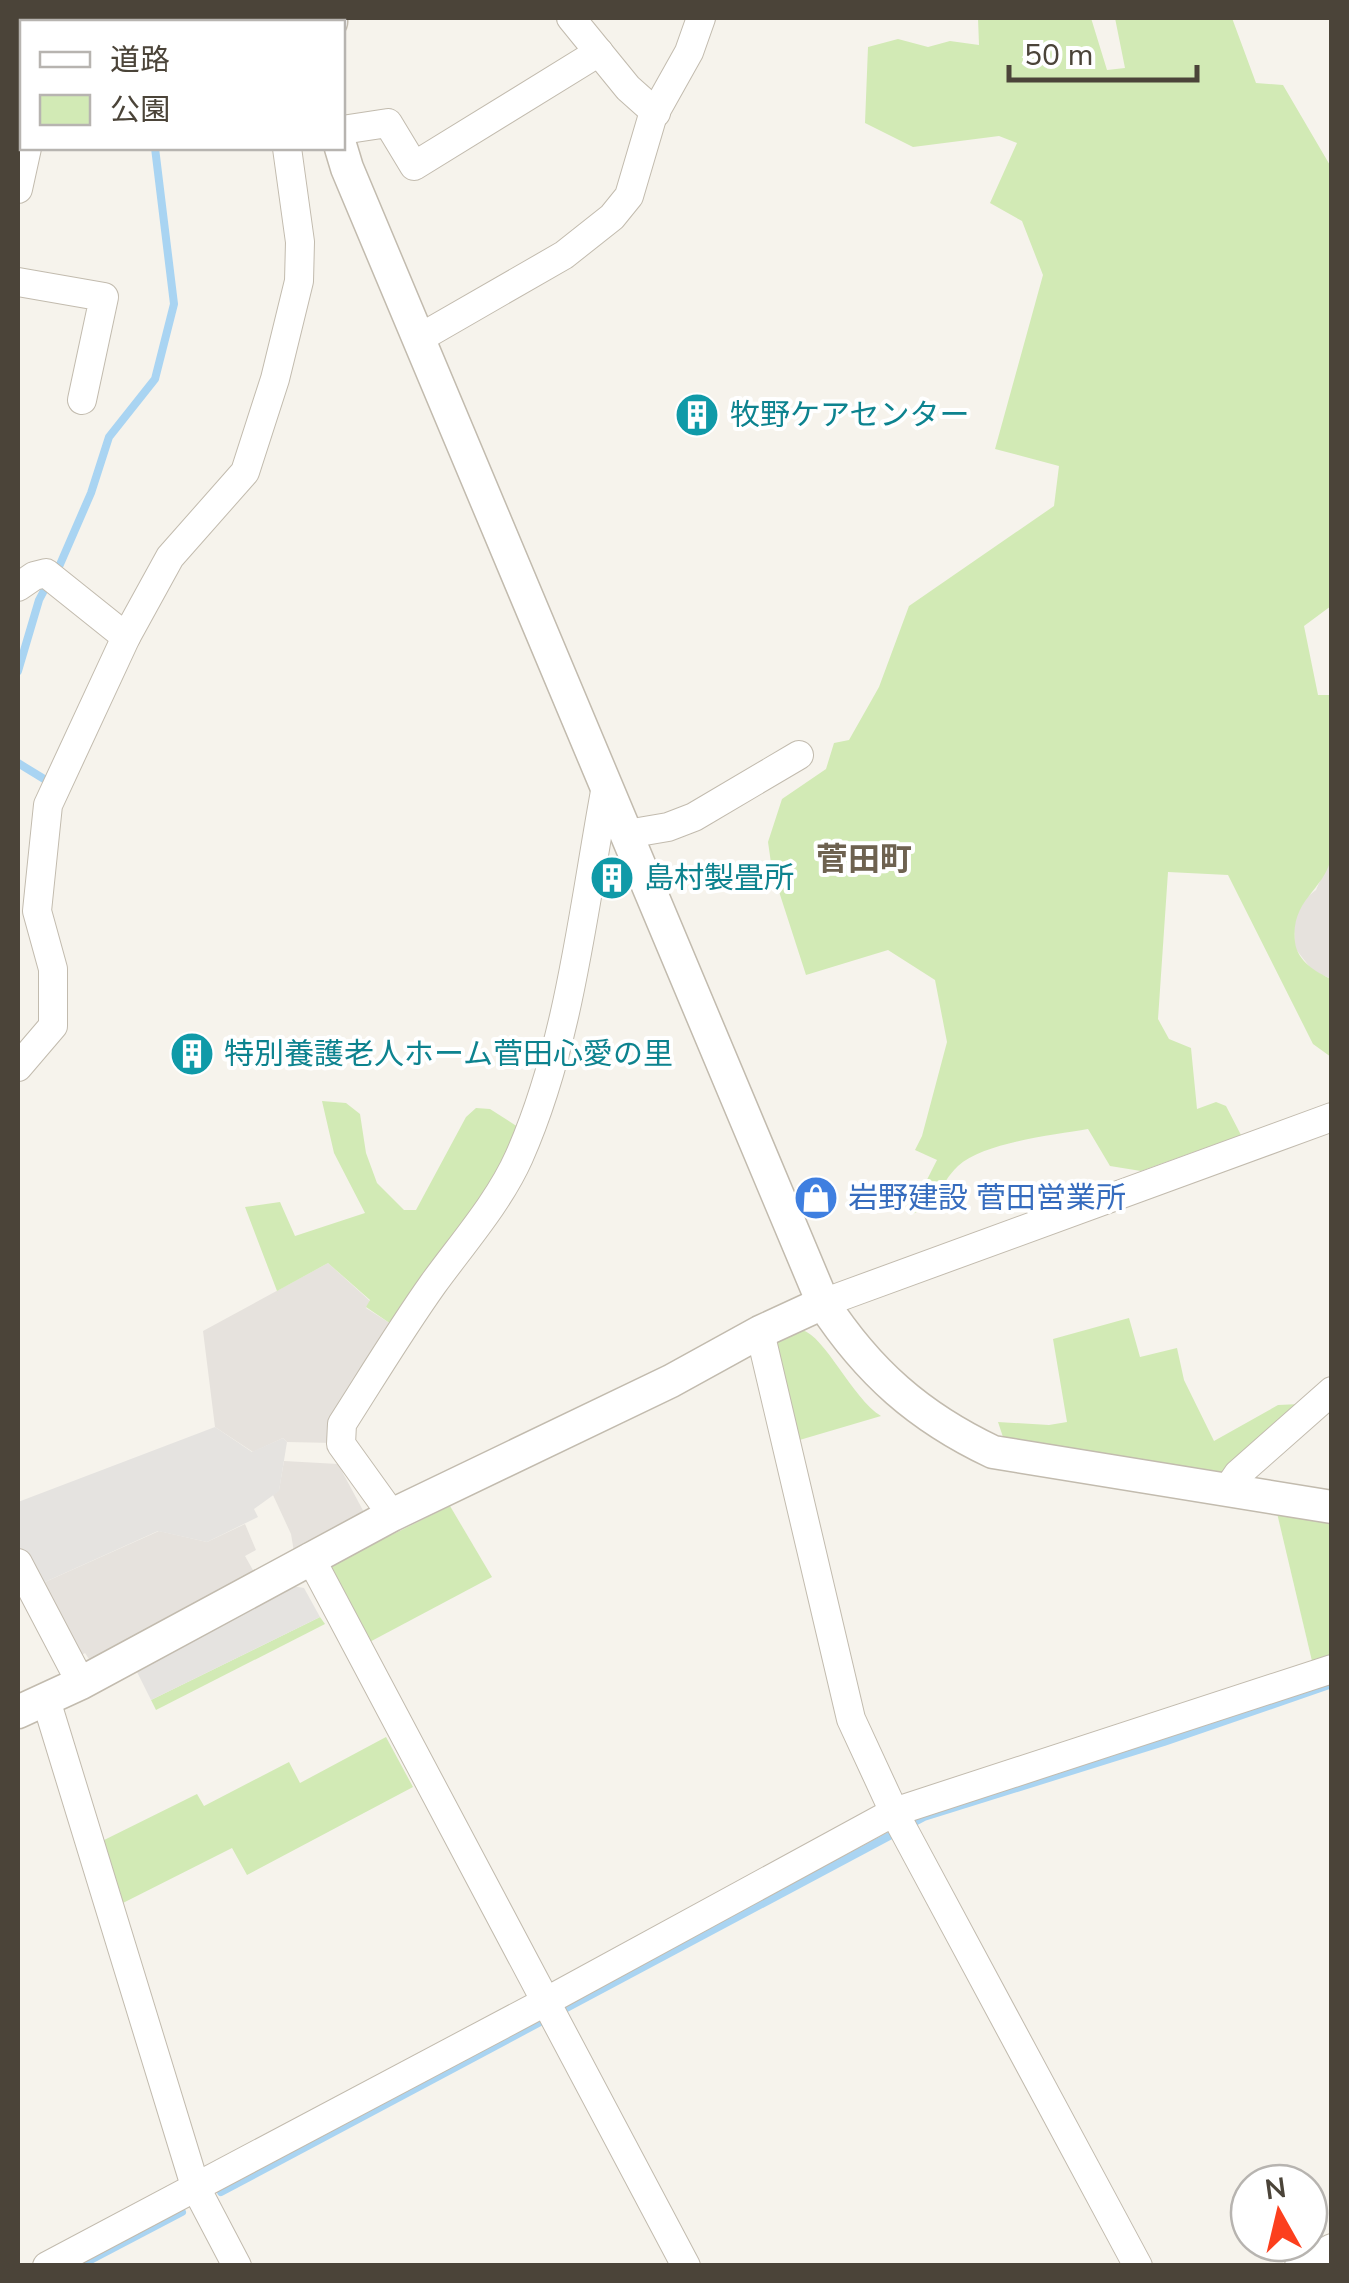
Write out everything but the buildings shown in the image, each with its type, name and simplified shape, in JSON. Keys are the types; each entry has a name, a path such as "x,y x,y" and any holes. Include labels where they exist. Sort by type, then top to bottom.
{"street":[{"path":"571,18 628,88 656,113"},
{"path":"418,339 564,255 612,216 629,196 656,113 690,52 701,18"},
{"path":"345,130 388,123 414,166 599,52"},
{"path":"18,189 27,150"},
{"path":"18,1067 53,1026 53,969 37,911 48,805 126,637 170,557 245,472 275,379 300,281 300,242 286,150"},
{"path":"342,150 823,1303 861,1358 911,1403 962,1437 994,1452 1332,1507"},
{"path":"18,282 104,296 82,400"},
{"path":"18,587 46,573 126,637"},
{"path":"627,834 668,827 694,817 799,755"},
{"path":"392,1514 342,1444 342,1424 408,1319 518,1159 548,1077 566,1001 606,786"},
{"path":"238,2266 195,2186 32,1706 392,1514 671,1381 823,1303 1332,1117"},
{"path":"760,1332 852,1719 894,1812 1138,2266"},
{"path":"1227,1490 1238,1474 1332,1391"},
{"path":"310,1556 686,2266"},
{"path":"18,1563 81,1683"},
{"path":"47,2266 894,1812 1325,1679"},
{"path":"1299,2266 1332,2248"}],"shaded area":[{"path":"1331,856 1331,979 1312,970 1295,948 1294,922 1301,902 1316,890"},
{"path":"328,1263 370,1301 366,1308 391,1324 334,1443 287,1442 283,1438 253,1452 215,1427 203,1331"},
{"path":"215,1427 252,1452 283,1438 287,1442 279,1491 254,1509 258,1517 207,1542 158,1531 36,1586 18,1550 18,1502"},
{"path":"284,1461 338,1464 366,1516 294,1552 291,1534 273,1495 279,1490"},
{"path":"245,1524 256,1550 245,1556 254,1572 91,1662 85,1653 75,1659 36,1586 159,1531 207,1542"},
{"path":"292,1586 304,1588 320,1617 151,1700 137,1672"}],"green space":[{"path":"978,18 1091,18 1107,70 1125,68 1115,18 1232,18 1256,83 1283,85 1331,167 1331,606 1304,626 1318,695 1331,695 1333,833 1329,865 1298,914 1295,942 1303,960 1331,979 1331,1057 1313,1044 1228,875 1168,872 1158,1019 1169,1039 1191,1048 1197,1109 1216,1102 1226,1106 1241,1135 1141,1171 1110,1166 1088,1129 1020,1141 984,1151 958,1166 927,1206 909,1215 937,1160 915,1150 947,1042 935,980 888,950 806,975 772,870 768,842 782,799 826,769 834,743 849,740 879,687 909,606 1054,506 1059,466 995,449 1043,275 1022,221 990,203 1017,143 999,136 913,147 865,123 868,47 898,39 928,47 950,41 979,45"},
{"path":"322,1101 346,1103 360,1114 366,1153 377,1183 404,1210 416,1210 466,1117 476,1108 490,1109 518,1127 506,1165 391,1324 366,1307 370,1300 328,1263 277,1291 245,1207 280,1202 295,1236 365,1213 334,1153"},
{"path":"1129,1318 1140,1357 1177,1348 1184,1380 1214,1441 1278,1405 1300,1404 1220,1475 1004,1440 998,1422 1067,1422 1053,1339"},
{"path":"802,1330 820,1343 860,1396 881,1416 786,1444 766,1348"},
{"path":"450,1506 492,1577 364,1645 329,1566"},
{"path":"1277,1513 1331,1521 1331,1654 1312,1661"},
{"path":"320,1617 325,1624 156,1710 151,1700"},
{"path":"386,1737 413,1787 247,1875 232,1848 113,1908 92,1846 197,1794 204,1806 289,1762 300,1783"}],"waterway":[{"path":"58,569 91,493 109,437 155,379 174,304 155,150"},
{"path":"18,671 39,600 48,583"},
{"path":"18,763 49,782"},
{"path":"909,1825 1332,1684"},
{"path":"221,2192 897,1832"},
{"path":"79,2266 182,2212"}],"place":[{"name":"牧野ケアセンター","path":"697,415"},
{"name":"島村製畳所","path":"612,878"},
{"name":"特別養護老人ホーム菅田心愛の里","path":"192,1054"},
{"name":"岩野建設 菅田営業所","path":"816,1198"}],"district":[{"name":"菅田町","path":"864,859"}]}
